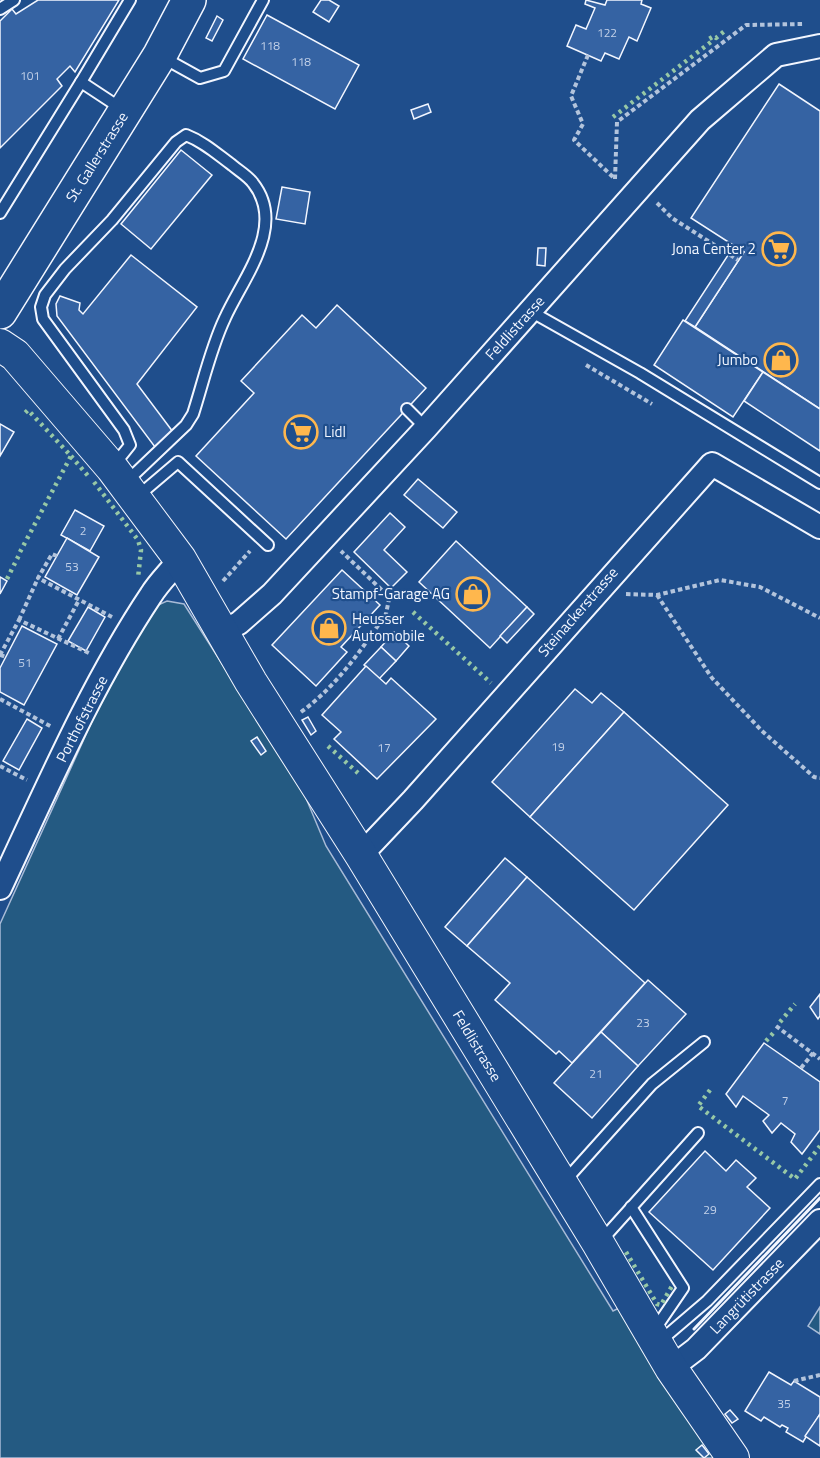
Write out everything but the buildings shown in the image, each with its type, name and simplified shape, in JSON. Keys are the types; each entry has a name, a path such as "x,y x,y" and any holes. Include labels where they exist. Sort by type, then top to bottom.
{"main road":[{"name":"St. Gallerstrasse","path":"0,312 160,55 189,0"}],"street":[{"name":"Feldlistrasse","path":"222,632 239,623 272,594 426,428 699,120 776,55 820,46"},
{"name":"Feldlistrasse","path":"0,345 15,355 124,483 180,559 280,727 361,855 598,1243 660,1349 734,1458"},
{"name":"Steinackerstrasse","path":"361,855 413,800 712,464 820,527"},
{"name":"Porthofstrasse","path":"0,888 72,738 131,627 153,592 180,559"},
{"name":"Langrütistrasse","path":"660,1349 696,1349 820,1221"}],"lane":[{"path":"0,9 14,0"},
{"path":"0,213 130,0"},
{"path":"160,55 200,78 224,70 263,0"},
{"path":"81,82 125,111"},
{"path":"186,135 199,140 252,181 261,195 266,217 263,235 256,260 224,320 193,414 186,425 124,483 130,445 124,430 43,319 41,307 45,295 65,269 112,220 176,142 186,135"},
{"path":"530,311 639,373 820,483"},
{"path":"407,409 426,428"},
{"path":"124,483 177,462 264,542"},
{"path":"561,1184 652,1084 704,1042"},
{"path":"598,1243 698,1133"},
{"path":"660,1349 820,1184"},
{"path":"631,1207 683,1288 660,1349"}],"path":[{"path":"612,189 615,178 617,122 746,25 815,23"},
{"path":"588,55 571,96 583,124 574,140 615,178"},
{"path":"640,186 672,218 738,261"},
{"path":"584,364 654,405"},
{"path":"221,584 264,542"},
{"path":"280,727 317,700 346,671 386,614 389,599 386,594 336,546"},
{"path":"6,657 0,655 38,578 52,554 57,556"},
{"path":"38,578 131,627"},
{"path":"820,618 760,587 720,580 657,595 712,678 762,731 814,777 820,778"},
{"path":"58,639 80,600"},
{"path":"19,620 111,664"},
{"path":"0,699 72,738"},
{"path":"776,1026 820,1059"},
{"path":"801,1068 813,1053"},
{"path":"794,1381 820,1375"}],"shaded area":[{"path":"167,601 184,604 303,791 326,846 613,1311 621,1307 665,1385 717,1458 0,1458 0,924 99,706 142,625 158,605"},
{"path":"820,1307 820,1334 808,1326"}],"hedge":[{"path":"613,117 711,42 709,39 714,36 716,38 727,29"},
{"path":"20,552 71,456 28,410 25,413"},
{"path":"71,456 89,477"},
{"path":"94,482 138,540 141,550 138,578"},
{"path":"7,579 19,555"},
{"path":"413,612 491,683"},
{"path":"328,746 358,773"},
{"path":"780,1022 795,1004"},
{"path":"766,1041 776,1030"},
{"path":"710,1090 698,1106 795,1179 820,1146"},
{"path":"626,1252 657,1304 661,1305 672,1286"}],"wall":[{"path":"694,1329 820,1198"}],"place":[{"name":"Jona Center 2","path":"779,249"},
{"name":"Jumbo","path":"781,360"},
{"name":"Lidl","path":"301,432"},
{"name":"Stampf-Garage AG","path":"473,594"},
{"name":"Heusser Automobile","path":"329,628"}]}
